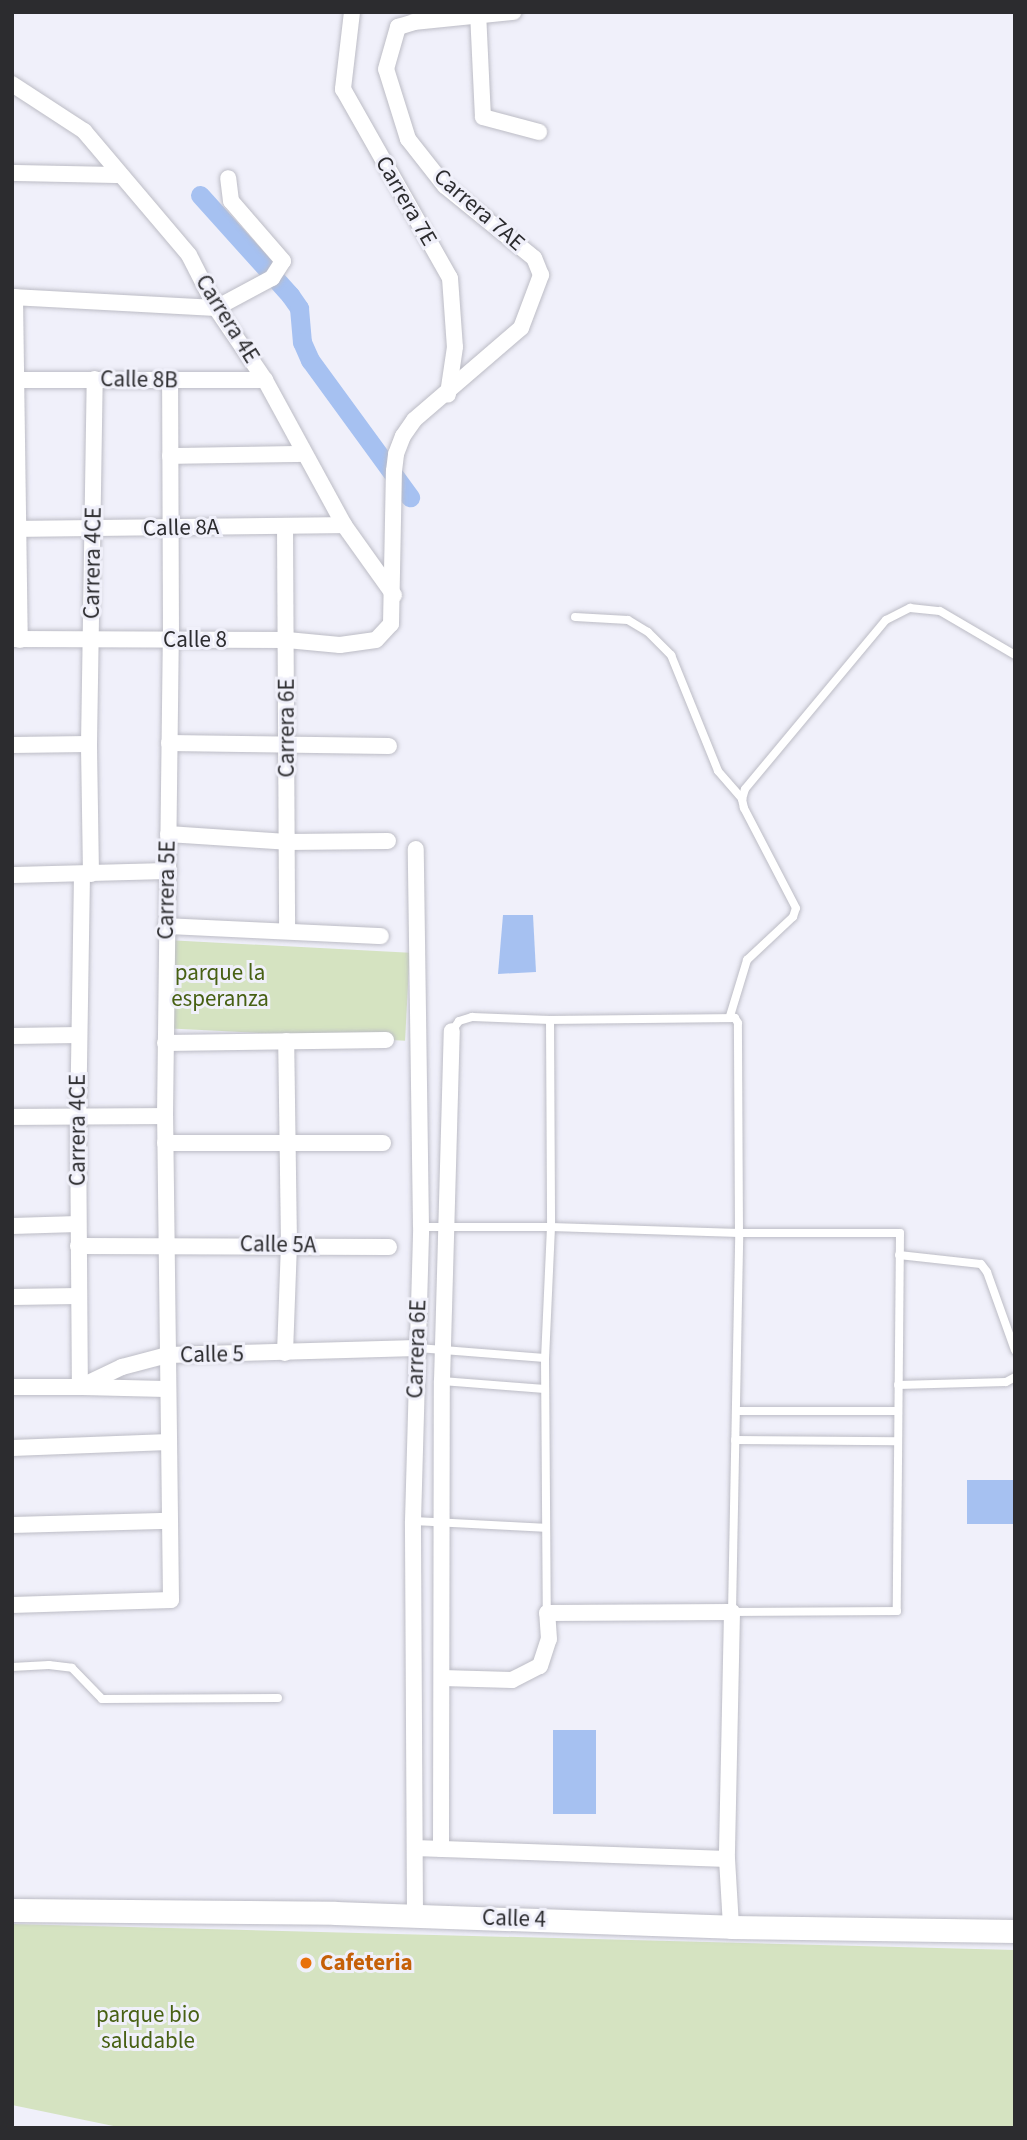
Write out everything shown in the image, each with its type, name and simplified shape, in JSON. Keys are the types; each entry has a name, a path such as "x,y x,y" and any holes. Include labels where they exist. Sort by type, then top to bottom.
{"street":[{"name":"Carrera 7E","path":"352,12 343,89 450,278 455,347 448,394"},
{"path":"513,12 478,13 483,117 539,132"},
{"name":"Carrera 7AE","path":"448,394 521,328 541,275 534,258 445,186 408,139 386,69 398,27 414,22 478,13"},
{"name":"Carrera 4E","path":"12,84 84,131 188,255 216,308 265,380 344,525 394,595"},
{"path":"12,173 120,175"},
{"path":"16,639 15,550 18,529 13,297 216,308 272,278 283,261 230,201 228,178"},
{"name":"Carrera 4CE","path":"80,1387 79,1035 92,640 95,379"},
{"name":"Calle 8B","path":"14,380 265,380"},
{"name":"Carrera 5E","path":"12,1605 171,1600 165,1143 171,640 170,380"},
{"path":"394,595 396,454 403,436 414,420 448,394"},
{"path":"170,456 304,454"},
{"name":"Calle 8A","path":"18,529 344,525"},
{"name":"Carrera 6E","path":"285,526 287,930"},
{"name":"Calle 8","path":"16,639 287,640 340,645 376,640 391,624 394,595"},
{"path":"169,743 389,746"},
{"path":"12,745 89,744"},
{"path":"168,834 287,842 388,841"},
{"name":"Carrera 6E","path":"415,1916 413,1521 421,1227 416,849"},
{"path":"12,875 169,871"},
{"path":"166,926 381,936"},
{"name":"Carrera 6E","path":"441,1849 442,1381 452,1031"},
{"path":"12,1036 79,1035"},
{"path":"165,1043 386,1040"},
{"path":"285,1353 289,1244 286,1041"},
{"path":"421,1105 448,1105"},
{"path":"12,1117 165,1116"},
{"path":"165,1143 383,1143"},
{"path":"421,1167 446,1168"},
{"path":"12,1226 78,1224"},
{"name":"Calle 5A","path":"78,1246 289,1244 389,1247"},
{"path":"12,1297 78,1296"},
{"name":"Calle 5","path":"12,1387 80,1387 122,1367 167,1356 418,1348"},
{"path":"416,1382 442,1381"},
{"path":"80,1387 167,1389"},
{"path":"12,1448 169,1442"},
{"path":"12,1525 170,1521"},
{"path":"442,1678 512,1679 540,1666 549,1639 547,1614 732,1612 727,1859 732,1927"},
{"path":"413,1652 442,1654"},
{"path":"413,1750 442,1752"},
{"path":"415,1848 727,1859"},
{"name":"Calle 4","path":"12,1910 415,1916 732,1927 1015,1931"}],"lane":[{"path":"742,799 745,789 886,620 910,608 940,611 1015,655"},
{"path":"575,617 628,620 648,632 671,654 718,771 742,799 796,908 793,917 747,960 730,1016"},
{"path":"421,1227 551,1227 739,1233 900,1233 897,1611 732,1612 739,1233 738,1023 735,1017 550,1020 472,1017 459,1021 452,1031"},
{"path":"547,1614 545,1358 551,1227 550,1020"},
{"path":"899,1255 981,1264 987,1272 1015,1350"},
{"path":"418,1348 545,1358"},
{"path":"898,1385 1006,1382 1015,1377"},
{"path":"442,1381 545,1389"},
{"path":"736,1411 898,1411"},
{"path":"735,1440 898,1441"},
{"path":"413,1521 545,1528"},
{"path":"12,1667 49,1665 72,1668 102,1699 278,1698"}],"green space":[{"name":"parque la esperanza","path":"166,940 410,953 405,1041 161,1028"},
{"name":"parque bio saludable","path":"12,1924 1015,1950 1015,2128 123,2128 12,2105"}],"water":[{"path":"503,915 533,915 536,972 498,974"},
{"path":"967,1480 1015,1480 1015,1524 967,1524"},
{"path":"553,1730 596,1730 596,1814 553,1814"}],"waterway":[{"path":"200,195 290,295 299,308 302,342 310,360 410,497"}],"place":[{"name":"Cafeteria","path":"306,1963"}]}
